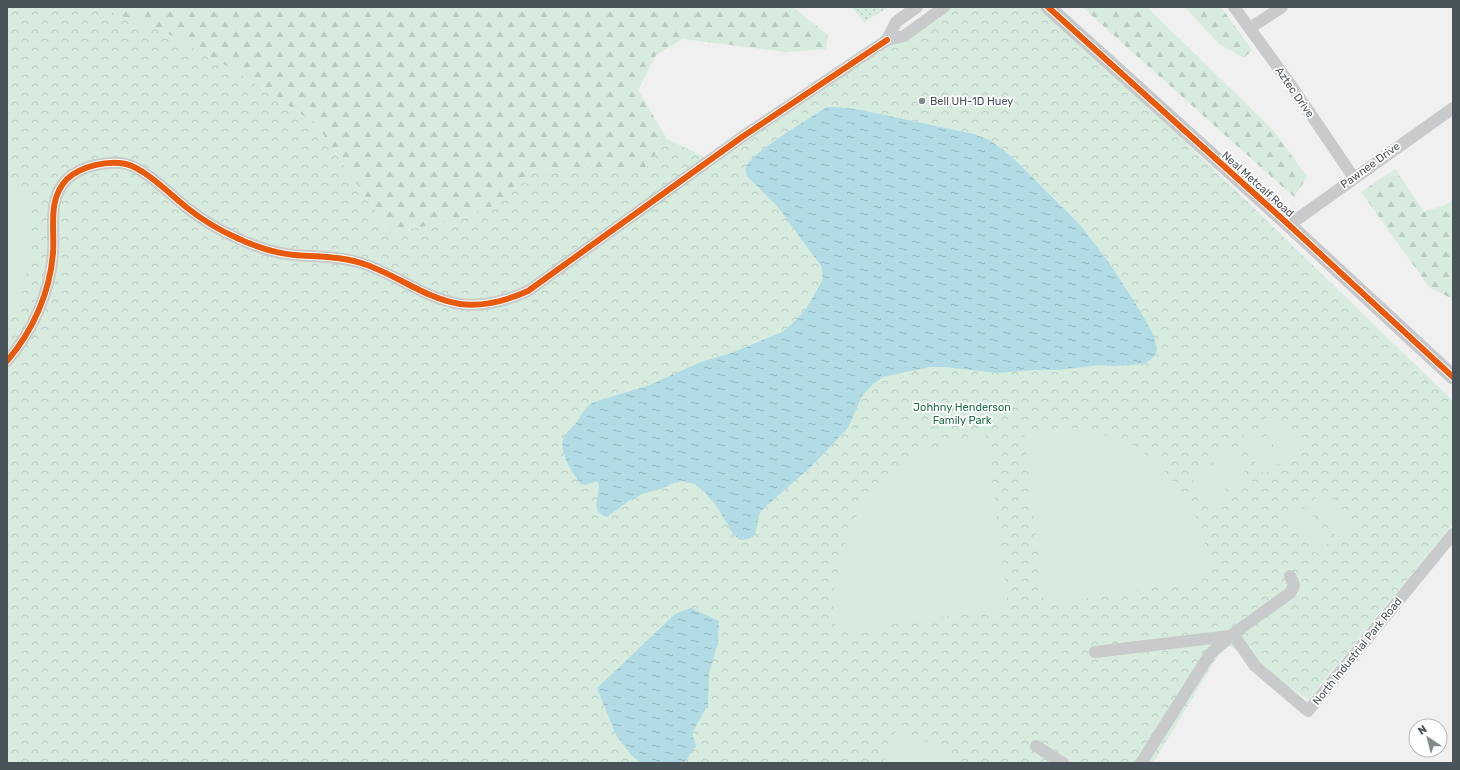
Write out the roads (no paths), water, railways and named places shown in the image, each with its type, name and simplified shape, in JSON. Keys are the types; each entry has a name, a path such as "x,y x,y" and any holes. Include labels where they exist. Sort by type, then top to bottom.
{"main road":[{"name":"Neal Metcalf Road","path":"1048,7 1289,225 1453,377"}],"street":[{"path":"886,40 896,22 917,7"},
{"path":"7,361 26,336 39,310 48,282 53,253 53,207 58,192 67,179 80,170 95,165 111,163 127,164 141,171 188,208 237,238 264,248 292,254 352,260 366,264 431,295 458,304 488,304 515,297 528,291 742,137 886,40 904,36 944,7"},
{"name":"Aztec Drive","path":"1234,7 1293,88 1354,178"},
{"path":"1250,28 1282,7"},
{"name":"Pawnee Drive","path":"1289,225 1453,108"},
{"name":"North Industrial Park Road","path":"1232,635 1255,666 1308,710 1453,534"},
{"path":"1141,763 1210,654 1232,635 1290,593 1294,585 1290,576"},
{"path":"1095,652 1232,635"},
{"path":"1036,746 1063,763"}],"water":[{"path":"827,107 856,109 974,134 991,141 1011,156 1080,225 1110,264 1142,314 1154,336 1157,349 1155,356 1143,364 1114,366 1102,365 1057,370 997,373 943,367 929,367 883,377 872,385 862,396 848,428 813,465 762,510 759,515 755,535 751,538 740,540 733,534 717,507 704,491 694,484 682,481 645,493 630,500 607,517 602,515 598,512 597,508 599,483 597,481 585,485 581,484 567,462 564,455 562,442 565,435 575,425 588,406 594,402 647,386 701,362 731,353 782,332 789,327 806,309 822,281 823,274 821,266 778,207 747,176 746,167 750,161 770,144"},
{"path":"691,608 719,621 718,643 709,673 708,705 692,733 696,746 684,763 641,763 631,755 616,735 597,688 675,614"}],"place":[{"name":"Bell UH-1D Huey","path":"922,101"}],"park label":[{"name":"Johhny Henderson Family Park","path":"962,413"}]}
